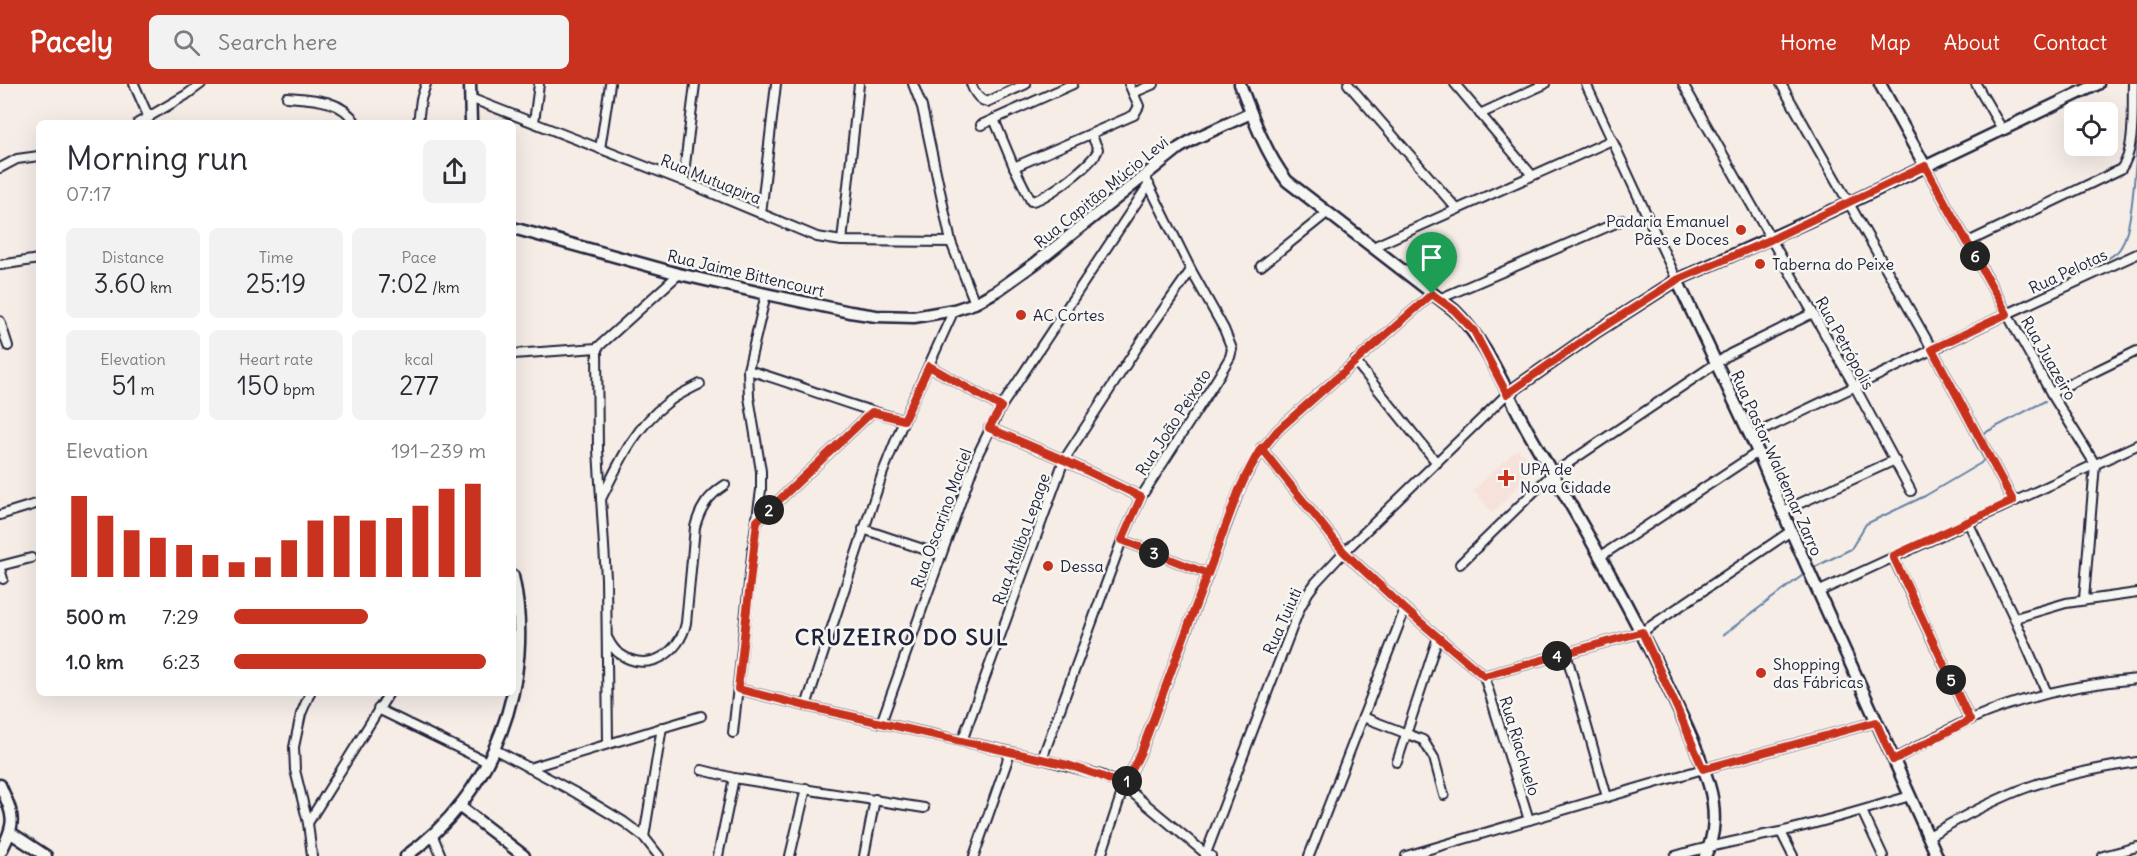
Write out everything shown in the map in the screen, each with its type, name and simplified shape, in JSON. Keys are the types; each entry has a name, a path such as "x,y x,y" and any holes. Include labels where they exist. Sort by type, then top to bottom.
{"street":[{"path":"134,84 149,118"},
{"path":"145,120 201,84"},
{"path":"418,120 426,84"},
{"path":"471,84 471,120"},
{"path":"534,122 539,84"},
{"path":"600,149 610,84"},
{"path":"682,181 695,84"},
{"path":"761,214 776,84"},
{"path":"842,241 859,84"},
{"path":"913,84 922,107 951,242 975,303"},
{"path":"971,84 978,98 987,102 1026,84"},
{"path":"981,125 1073,84"},
{"path":"1014,167 1134,115 1139,106 1129,84"},
{"path":"1133,93 1154,84"},
{"path":"1240,84 1268,151 1283,176 1327,213 1454,310 1474,331 1507,394 1601,556 1642,632 1677,708 1703,769 1713,803 1711,846 1705,856"},
{"path":"1348,84 1456,208"},
{"path":"1455,84 1531,174"},
{"path":"1480,114 1535,86 1545,84"},
{"name":"Rua Pastor Waldemar Zarro","path":"1586,84 1715,364 1751,436 1810,575 1937,856"},
{"name":"Rua Petrópolis","path":"1683,84 1855,387 1911,491"},
{"path":"1781,84 1932,349 2013,501"},
{"name":"Rua Juazeiro","path":"1880,84 2051,393 2095,464"},
{"path":"1976,84 2002,129"},
{"path":"1507,394 1594,333 1677,280 1849,203 2002,129 2075,89 2098,84"},
{"path":"1968,242 2114,174 2126,163 2130,147 2133,84"},
{"path":"287,97 314,99 337,105 354,120"},
{"name":"Rua Mutuapira","path":"470,98 817,237 842,241 951,242"},
{"name":"Rua Capitão Múcio Levi","path":"975,303 998,291 1031,267 1147,180 1194,139 1251,113"},
{"path":"994,119 1031,201 1038,200 1059,187 1097,155 1098,149 1091,134"},
{"path":"1373,247 1611,140"},
{"path":"0,168 17,159 36,156"},
{"name":"Rua João Peixoto","path":"1042,759 1122,540 1141,497 1230,357 1232,349 1230,340 1191,270 1147,180"},
{"name":"Rua Oscarino Maciel","path":"881,723 989,428 1147,180"},
{"path":"1262,266 1327,213"},
{"path":"1101,856 1124,786 1141,752 1239,490 1261,448 1355,361 1435,296 1623,220"},
{"name":"Rua Jaime Bittencourt","path":"516,229 679,274 850,312 876,316 914,317 954,310 975,303"},
{"name":"Rua Pelotas","path":"1751,436 2137,254"},
{"path":"0,265 36,259"},
{"name":"Rua Ataliba Lepage","path":"962,741 1064,460 1140,343 1191,270"},
{"path":"516,354 597,348 679,274"},
{"path":"733,734 761,490 761,471 749,397 748,370 766,294"},
{"path":"806,706 883,472 954,310"},
{"path":"1460,564 1552,474 1730,354 1813,313"},
{"path":"0,321 8,346"},
{"path":"597,348 597,450 606,578 608,742"},
{"path":"2051,393 2137,351"},
{"path":"1355,361 1437,463"},
{"path":"929,366 1001,407"},
{"path":"748,370 872,412 904,420"},
{"path":"601,500 636,432 669,401 700,384"},
{"name":"Rua Tuiuti","path":"1207,855 1299,610 1316,582 1507,394"},
{"path":"757,521 872,412"},
{"path":"989,428 1064,460 1141,497"},
{"path":"1818,592 2137,445"},
{"path":"1261,448 1344,552 1405,609 1484,676 1642,632 1791,531"},
{"path":"1601,556 1758,452"},
{"path":"1783,511 1895,460"},
{"path":"2084,599 2095,464"},
{"path":"607,638 617,653 632,661 642,662 659,660 678,645 684,634 686,623 694,537 699,514 709,498 725,485"},
{"path":"0,515 36,504"},
{"path":"1968,522 2015,618 2048,693"},
{"path":"863,529 941,555"},
{"path":"1122,540 1208,574"},
{"path":"1893,556 1970,720"},
{"path":"3,579 0,568 31,558"},
{"path":"2015,618 2084,599 2137,593"},
{"path":"516,595 519,614 516,673"},
{"path":"1309,856 1405,609"},
{"path":"1397,762 1438,637"},
{"path":"1566,654 1607,797"},
{"name":"Rua Riachuelo","path":"1484,676 1529,820"},
{"path":"1893,760 1970,720 2048,693 2102,682 2137,679"},
{"path":"738,689 1042,759 1101,776 1124,786 1207,855"},
{"path":"309,696 301,714 294,747 312,856"},
{"path":"308,823 387,696"},
{"path":"406,856 433,836 459,806 494,749 507,720 512,696"},
{"path":"378,709 487,762"},
{"path":"529,768 608,742 701,716"},
{"path":"1364,717 1423,741 1430,749 1444,795"},
{"path":"1406,856 1703,769 1876,722"},
{"path":"644,837 662,727"},
{"path":"494,749 624,822 644,837 659,856"},
{"path":"974,856 1010,753"},
{"path":"1929,836 1971,812 2022,789 2097,768 2137,762"},
{"path":"702,770 734,778 924,808"},
{"path":"718,856 734,778"},
{"path":"0,785 12,814 10,833 0,853"},
{"path":"790,856 807,788"},
{"path":"1675,856 1780,832 1910,796"},
{"path":"864,856 875,799"},
{"path":"459,806 524,856"},
{"path":"1862,811 1883,856"},
{"path":"1780,832 1792,856"},
{"path":"10,833 46,856"},
{"path":"433,836 441,856"},
{"path":"1437,847 1439,856"},
{"path":"2103,856 2137,847"}],"shaded area":[{"name":"UPA de Nova Cidade","path":"1517,449 1537,465 1493,513 1473,491"}],"waterway":[{"path":"2076,275 2108,259 2117,252 2122,244 2130,217 2137,143"},
{"path":"1811,569 1851,549 1866,524 1925,496 1981,463 1984,459 1973,439 2045,401"},
{"path":"1723,635 1807,572"}],"place":[{"name":"Padaria Emanuel Pães e Doces","path":"1741,230"},
{"name":"Taberna do Peixe","path":"1760,264"},
{"name":"AC Cortes","path":"1021,315"},
{"name":"UPA de Nova Cidade","path":"1506,478"},
{"name":"Dessa","path":"1048,566"},
{"name":"Shopping das Fábricas","path":"1761,673"}],"district":[{"name":"CRUZEIRO DO SUL","path":"902,637"}],"route":[{"path":"1432,294 1278,430 1261,448 1239,490 1141,752 1124,786 1068,765 738,689 757,521 872,412 904,420 929,366 1001,407 989,428 1064,460 1141,497 1122,540 1208,574 1239,490 1248,471 1261,448 1344,552 1405,609 1484,676 1642,632 1703,769 1876,722 1893,760 1970,720 1893,556 2013,501 1932,349 2007,314 1925,166 1770,240 1677,280 1594,333 1507,394 1474,331 1454,310 1432,294"}]}
